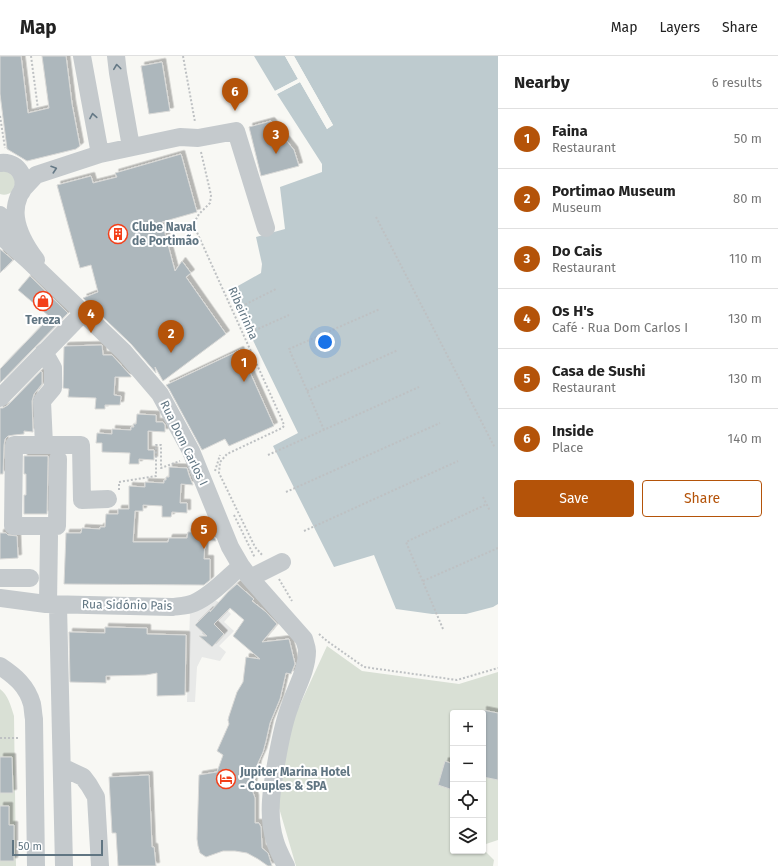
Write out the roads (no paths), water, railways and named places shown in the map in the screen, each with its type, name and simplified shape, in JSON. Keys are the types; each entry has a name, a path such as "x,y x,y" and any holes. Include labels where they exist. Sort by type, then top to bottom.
{"street":[{"path":"82,56 100,154"},
{"path":"116,56 131,147"},
{"path":"0,203 11,202 21,193 36,175 100,154 180,137 198,138 236,131 266,228"},
{"path":"4,158 3,162 12,164 18,169 24,181 16,208 16,218 20,233 29,250 55,286"},
{"path":"0,215 4,229 28,260"},
{"name":"Rua Dom Carlos I","path":"0,235 124,352 160,394 193,457 230,547 262,569 304,639 307,650 304,667 284,724 276,765 271,803 271,822 275,840 286,866"},
{"path":"0,398 83,313"},
{"path":"44,352 53,368 53,388 42,401 44,445"},
{"path":"58,459 57,526 13,526 14,445 81,445 82,500 108,499"},
{"path":"49,536 62,767 64,866"},
{"name":"Rua Sidónio Pais","path":"0,598 46,604 172,607 194,603 208,594 262,569"},
{"path":"0,578 30,578"},
{"path":"0,666 13,674 25,687 32,704 34,720 36,866"},
{"path":"62,767 83,777 96,797 100,866"}],"place":[{"name":"Inside","path":"235,111"},
{"name":"Do Cais","path":"276,154"},
{"name":"Clube Naval de Portimão","path":"118,234"},
{"name":"Tereza","path":"43,301"},
{"name":"Os H's","path":"91,333"},
{"name":"Portimao Museum","path":"171,353"},
{"name":"Faina","path":"244,382"},
{"name":"Casa de Sushi","path":"204,549"},
{"name":"Jupiter Marina Hotel - Couples & SPA","path":"226,779"}]}
